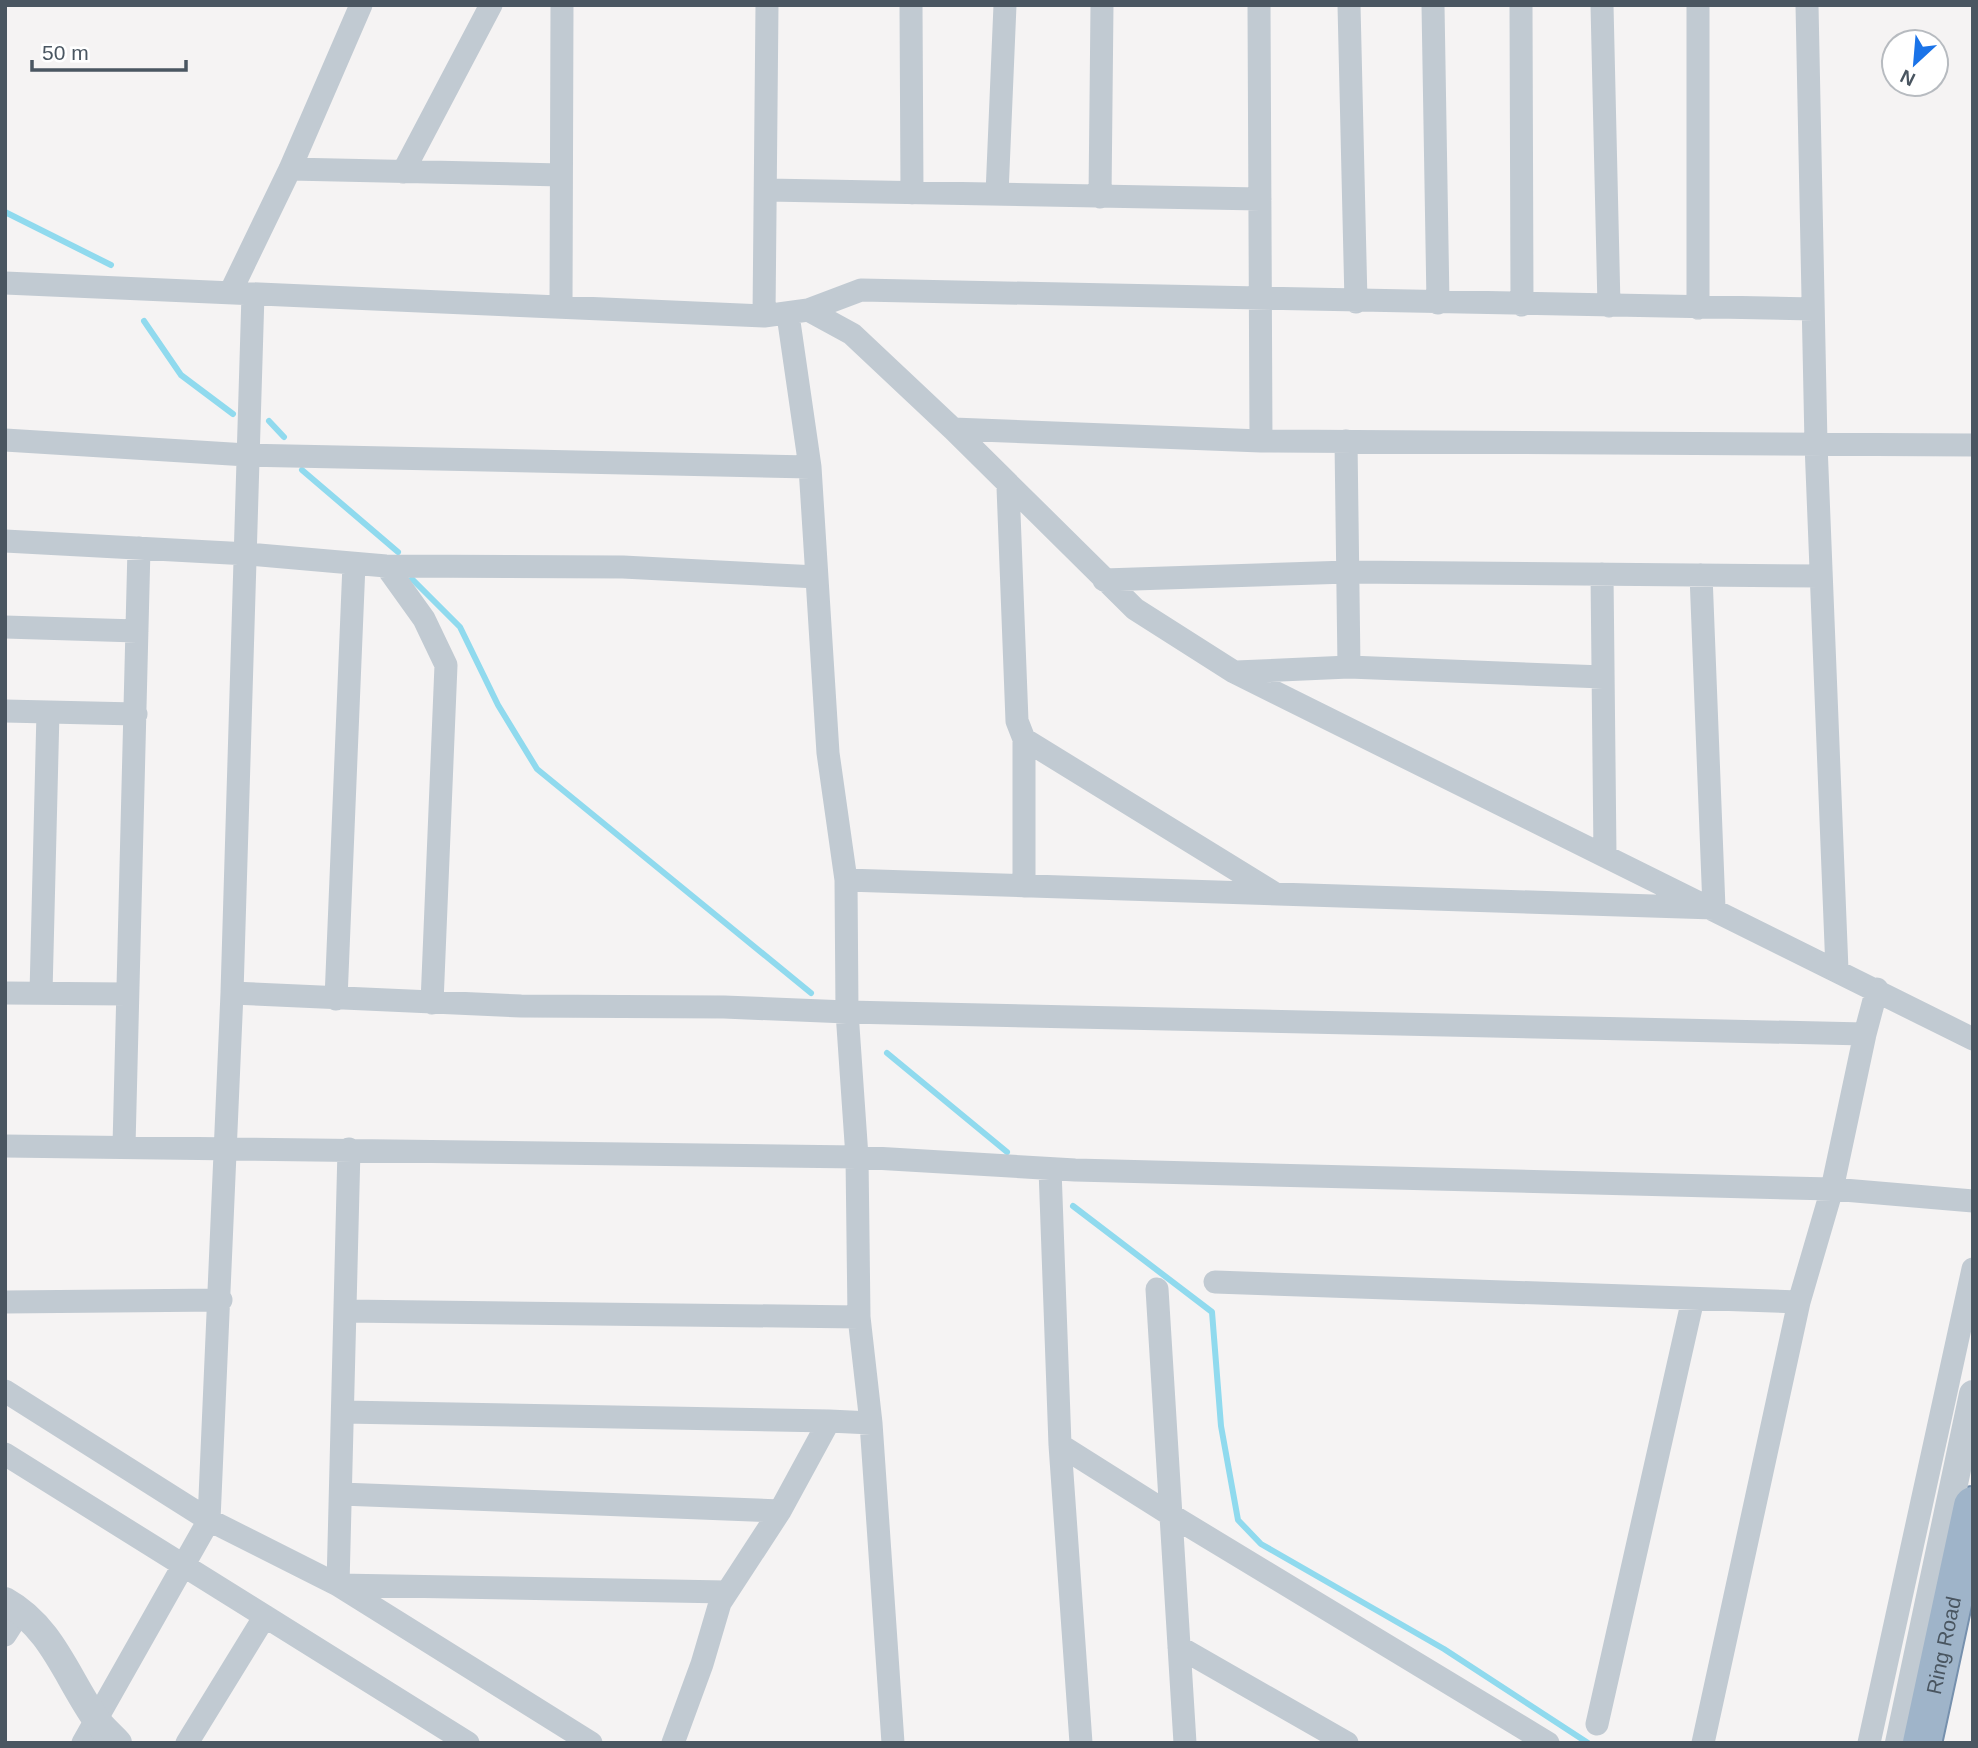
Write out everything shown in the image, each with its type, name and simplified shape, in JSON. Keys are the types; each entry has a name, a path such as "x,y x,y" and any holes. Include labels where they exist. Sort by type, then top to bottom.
{"highway":[{"name":"Ring Road","path":"1922,1743 1973,1506"}],"street":[{"path":"230,293 290,169 361,5"},
{"path":"403,172 491,5"},
{"path":"561,307 562,5"},
{"path":"764,316 767,5"},
{"path":"911,5 912,193"},
{"path":"997,194 1004,5"},
{"path":"1100,197 1102,5"},
{"path":"1259,5 1261,441"},
{"path":"1349,5 1356,302"},
{"path":"1433,5 1438,303"},
{"path":"1521,5 1522,304"},
{"path":"1602,5 1609,306"},
{"path":"1698,5 1698,308"},
{"path":"1807,5 1816,444 1837,970"},
{"path":"290,169 561,175"},
{"path":"767,191 1260,199"},
{"path":"5,283 764,316 798,313 861,290 1356,302 1813,309"},
{"path":"90,1731 209,1520 221,1300 248,554 247,455 253,294"},
{"path":"798,313 852,334 953,429 1008,487 1135,609 1234,672 1878,989 1973,1039"},
{"path":"798,313 828,753 846,880 846,1012 857,1157 859,1317 871,1423 894,1743"},
{"path":"953,429 1261,441 1973,446"},
{"path":"5,440 247,455 810,467"},
{"path":"1346,441 1349,667"},
{"path":"1008,487 1017,721 1024,739 1024,886"},
{"path":"5,541 248,554 386,566 624,567 817,577"},
{"path":"124,1146 139,548"},
{"path":"337,999 354,564"},
{"path":"386,566 424,619 446,665 432,1003"},
{"path":"1104,580 1348,572 1821,576"},
{"path":"1602,574 1605,855"},
{"path":"1701,575 1714,908"},
{"path":"5,627 137,631"},
{"path":"1234,672 1349,667 1603,677"},
{"path":"5,711 136,714"},
{"path":"41,993 48,712"},
{"path":"1024,739 1277,894"},
{"path":"846,880 1714,908"},
{"path":"1703,1743 1799,1302 1832,1189 1864,1034 1878,989"},
{"path":"5,993 127,994"},
{"path":"232,993 432,1003 724,1007 846,1012 1864,1034"},
{"path":"5,1146 857,1157 1050,1170 1832,1189 1973,1201"},
{"path":"338,1585 349,1149"},
{"path":"1050,1170 1060,1445 1081,1743"},
{"path":"1869,1743 1973,1269"},
{"path":"1215,1282 1799,1302"},
{"path":"1157,1289 1185,1743"},
{"path":"1597,1724 1693,1299"},
{"path":"5,1303 221,1300"},
{"path":"345,1311 859,1317"},
{"path":"5,1391 209,1520 338,1585 591,1743"},
{"path":"1899,1743 1973,1394"},
{"path":"343,1412 871,1423"},
{"path":"673,1743 702,1664 720,1603 780,1511 830,1421"},
{"path":"1060,1445 1171,1516 1548,1743"},
{"path":"5,1454 468,1743"},
{"path":"341,1494 780,1511"},
{"path":"338,1585 726,1592"},
{"path":"13,1605 65,1662 90,1731 118,1743"},
{"path":"5,1635 13,1605"},
{"path":"187,1743 265,1616"},
{"path":"1179,1647 1347,1743"}],"waterway":[{"path":"5,212 111,265"},
{"path":"144,321 181,375 233,414"},
{"path":"269,421 284,437"},
{"path":"302,470 398,552"},
{"path":"412,579 460,627 498,705 537,769 811,993"},
{"path":"887,1053 1007,1152"},
{"path":"1073,1206 1212,1312 1221,1426 1238,1520 1261,1544 1444,1649 1588,1743"}]}
